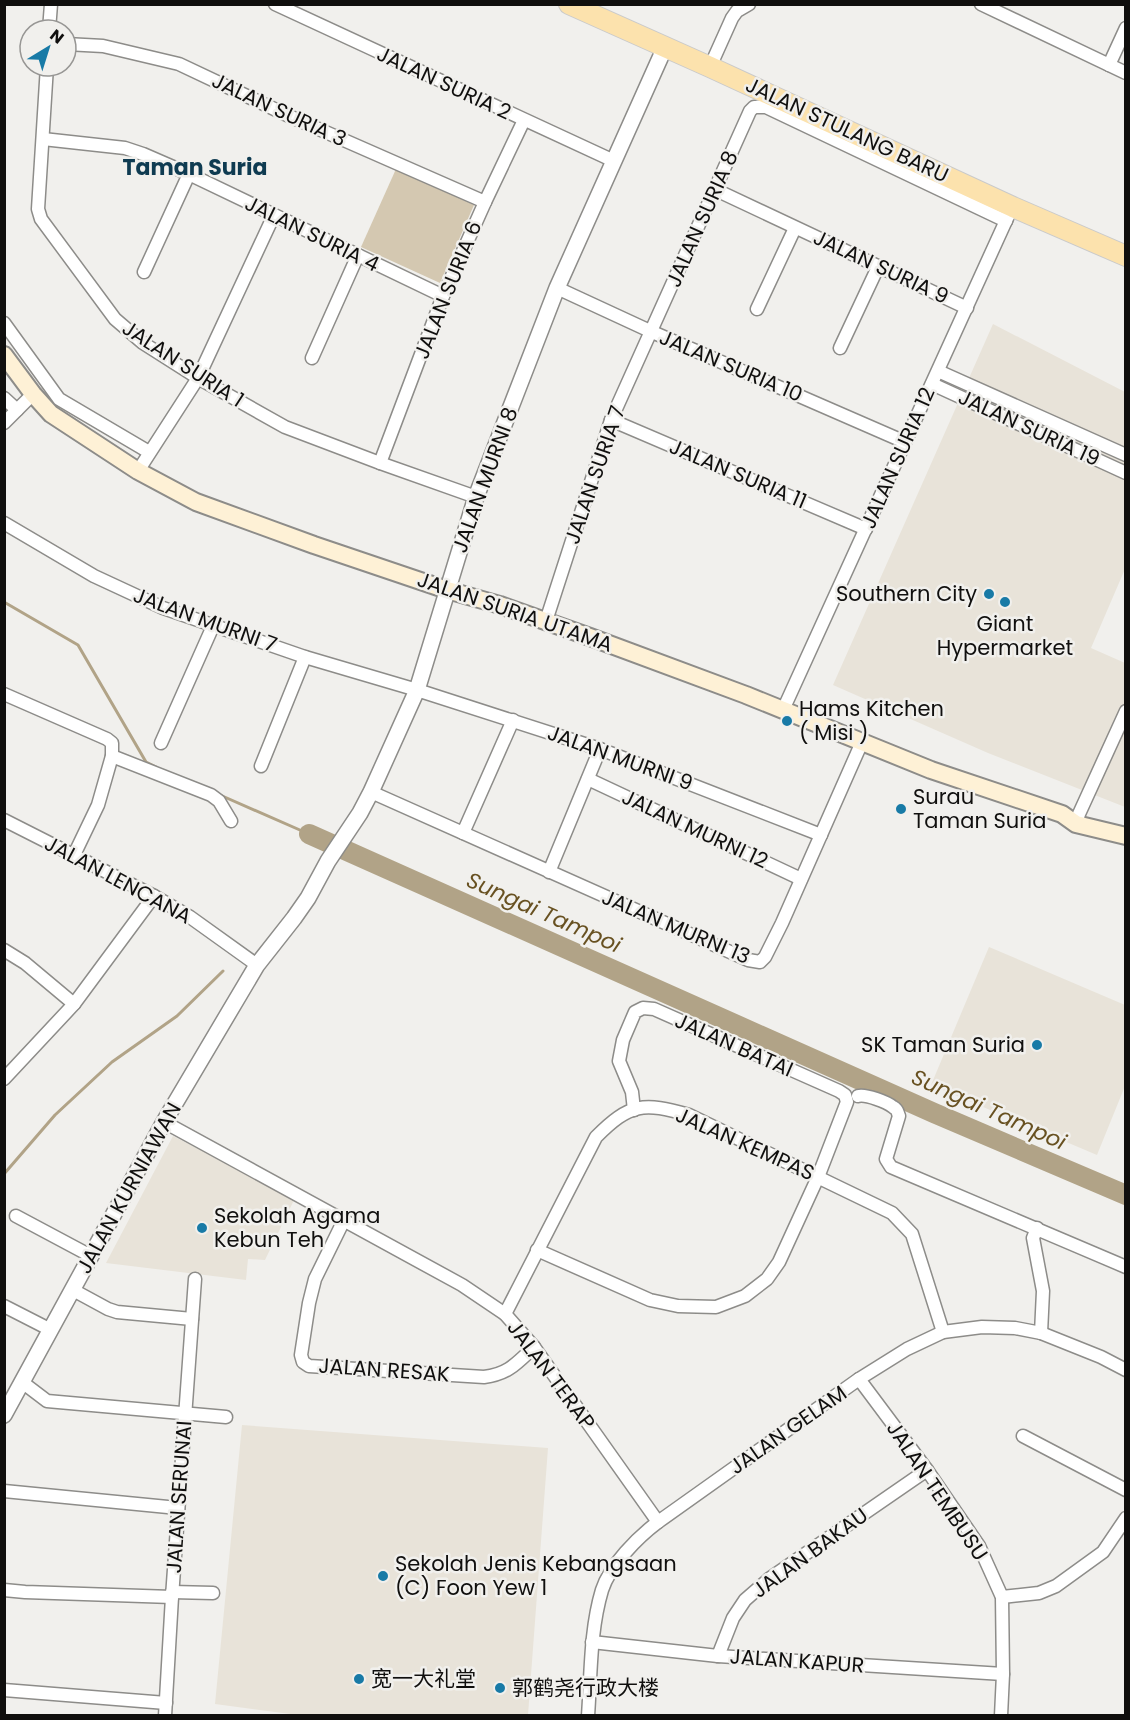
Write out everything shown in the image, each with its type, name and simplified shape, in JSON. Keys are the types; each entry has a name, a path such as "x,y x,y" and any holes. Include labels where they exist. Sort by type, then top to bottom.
{"main road":[{"name":"JALAN STULANG BARU","path":"569,4 710,67 1010,214 1125,256"},
{"name":"JALAN SURIA UTAMA","path":"4,355 51,414 138,471 196,502 447,590 546,621 668,665 939,773 1125,836"},
{"name":"JALAN SURIA UTAMA","path":"1077,819 1125,825"}],"street":[{"name":"JALAN SURIA 2","path":"275,4 614,161"},
{"path":"710,67 732,18 737,11 749,4"},
{"path":"981,4 1125,73"},
{"path":"1109,65 1125,28"},
{"name":"JALAN SURIA 3","path":"78,45 103,46 179,64 288,116 485,202"},
{"name":"JALAN MURNI 8","path":"252,961 294,918 371,792 417,690 476,497 557,288 665,48"},
{"name":"JALAN SURIA 1","path":"46,78 37,203 41,219 115,319 143,343 198,378 285,427 476,497"},
{"name":"JALAN SURIA 8","path":"651,331 716,190 747,115 754,107 766,107 1010,214"},
{"name":"JALAN SURIA 6","path":"380,463 443,296 525,120"},
{"name":"JALAN SURIA 4","path":"43,138 125,148 189,174 443,296"},
{"path":"144,272 189,174"},
{"name":"JALAN SURIA 9","path":"716,190 967,308"},
{"path":"138,471 198,378 274,214"},
{"name":"JALAN SURIA 12","path":"783,710 1010,214"},
{"path":"757,309 795,228"},
{"path":"312,358 358,255"},
{"path":"840,348 878,267"},
{"name":"JALAN SURIA 10","path":"557,288 905,442"},
{"path":"4,323 59,399 149,452"},
{"name":"JALAN SURIA 7","path":"546,621 611,420 651,331"},
{"path":"938,371 1125,455"},
{"name":"JALAN SURIA 19","path":"932,384 1125,473"},
{"path":"4,423 33,394"},
{"path":"4,398 16,410"},
{"name":"JALAN SURIA 11","path":"611,420 866,529"},
{"name":"JALAN MURNI 7","path":"4,523 94,576 163,608 305,657 417,690"},
{"path":"161,743 213,626"},
{"path":"261,766 305,657"},
{"name":"JALAN MURNI 9","path":"417,690 600,749 821,835"},
{"path":"4,694 107,739 112,749 211,795 219,801 231,821"},
{"path":"1077,819 1125,711"},
{"path":"463,833 513,720"},
{"name":"JALAN MURNI 13","path":"371,792 748,960 760,962 769,951 862,742"},
{"path":"74,855 98,805 112,749"},
{"path":"549,872 600,749"},
{"name":"JALAN MURNI 12","path":"588,779 801,879"},
{"name":"JALAN LENCANA","path":"4,820 154,896 190,917 252,961"},
{"path":"4,1079 74,1004 154,896"},
{"path":"4,950 26,963 74,1004"},
{"name":"JALAN KURNIAWAN","path":"4,1415 252,961"},
{"name":"JALAN BATAI","path":"634,1110 632,1092 619,1061 623,1040 635,1012 643,1008 654,1009 845,1095 847,1102 845,1111 818,1178"},
{"path":"858,1096 864,1095 897,1109 899,1116 886,1159 891,1167 1125,1267"},
{"name":"JALAN KEMPAS","path":"505,1314 596,1137 615,1118 644,1107 664,1108 689,1115 892,1213 912,1234 943,1332"},
{"name":"JALAN TERAP","path":"164,1122 462,1285 505,1314 534,1347 657,1522"},
{"path":"537,1250 650,1300 678,1306 716,1306 745,1296 767,1280 779,1262 818,1178"},
{"path":"16,1216 91,1256"},
{"name":"JALAN RESAK","path":"344,1220 315,1279 301,1355 303,1362 309,1366 484,1377 498,1375 512,1368 534,1347"},
{"path":"1037,1228 1033,1238 1043,1292 1041,1333"},
{"name":"JALAN SERUNAI","path":"165,1709 195,1279"},
{"path":"73,1290 108,1310 192,1319"},
{"path":"4,1306 51,1330"},
{"name":"JALAN GELAM","path":"588,1716 592,1642 603,1588 620,1559 643,1533 657,1522 906,1349 943,1332 982,1328 1015,1328 1041,1333 1101,1357 1125,1370"},
{"name":"JALAN TEMBUSU","path":"860,1379 979,1546 1002,1597 1001,1716"},
{"path":"22,1382 47,1401 226,1417"},
{"path":"1023,1436 1125,1490"},
{"name":"JALAN BAKAU","path":"718,1656 733,1618 745,1600 769,1579 927,1470"},
{"path":"4,1491 178,1508"},
{"path":"1002,1597 1039,1593 1056,1586 1103,1552 1125,1518"},
{"path":"4,1590 213,1593"},
{"name":"JALAN KAPUR","path":"592,1642 718,1656 1003,1674"},
{"path":"4,1690 165,1709"}],"shaded area":[{"path":"396,169 474,205 440,283 361,247"},
{"path":"993,324 1125,392 1125,569 1091,648 1125,663 1125,807 988,753 833,685"},
{"name":"SK Taman Suria","path":"989,947 1125,1005 1125,1086 1097,1155 931,1085"},
{"name":"Sekolah Agama Kebun Teh","path":"173,1136 295,1198 265,1260 248,1259 246,1280 106,1263"},
{"name":"Sekolah Jenis Kebangsaan (C) Foon Yew 1","path":"242,1425 548,1448 528,1715 298,1715 215,1704"}],"waterway":[{"name":"Sungai Tampoi","path":"4,602 78,645 146,762 156,767"},
{"name":"Sungai Tampoi","path":"220,795 309,834"},
{"name":"Sungai Tampoi","path":"309,834 934,1113 1126,1195"},
{"path":"4,1174 55,1115 112,1062 177,1016 223,971"}],"place":[{"name":"Southern City","path":"989,594"},
{"name":"Giant Hypermarket","path":"1005,602"},
{"name":"Hams Kitchen ( Misi )","path":"787,721"},
{"name":"Surau Taman Suria","path":"901,809"},
{"name":"SK Taman Suria","path":"1037,1045"},
{"name":"Sekolah Agama Kebun Teh","path":"202,1228"},
{"name":"Sekolah Jenis Kebangsaan (C) Foon Yew 1","path":"383,1576"},
{"name":"宽一大礼堂","path":"359,1679"},
{"name":"郭鹤尧行政大楼","path":"500,1688"}],"district":[{"name":"Taman Suria","path":"195,167"}]}
